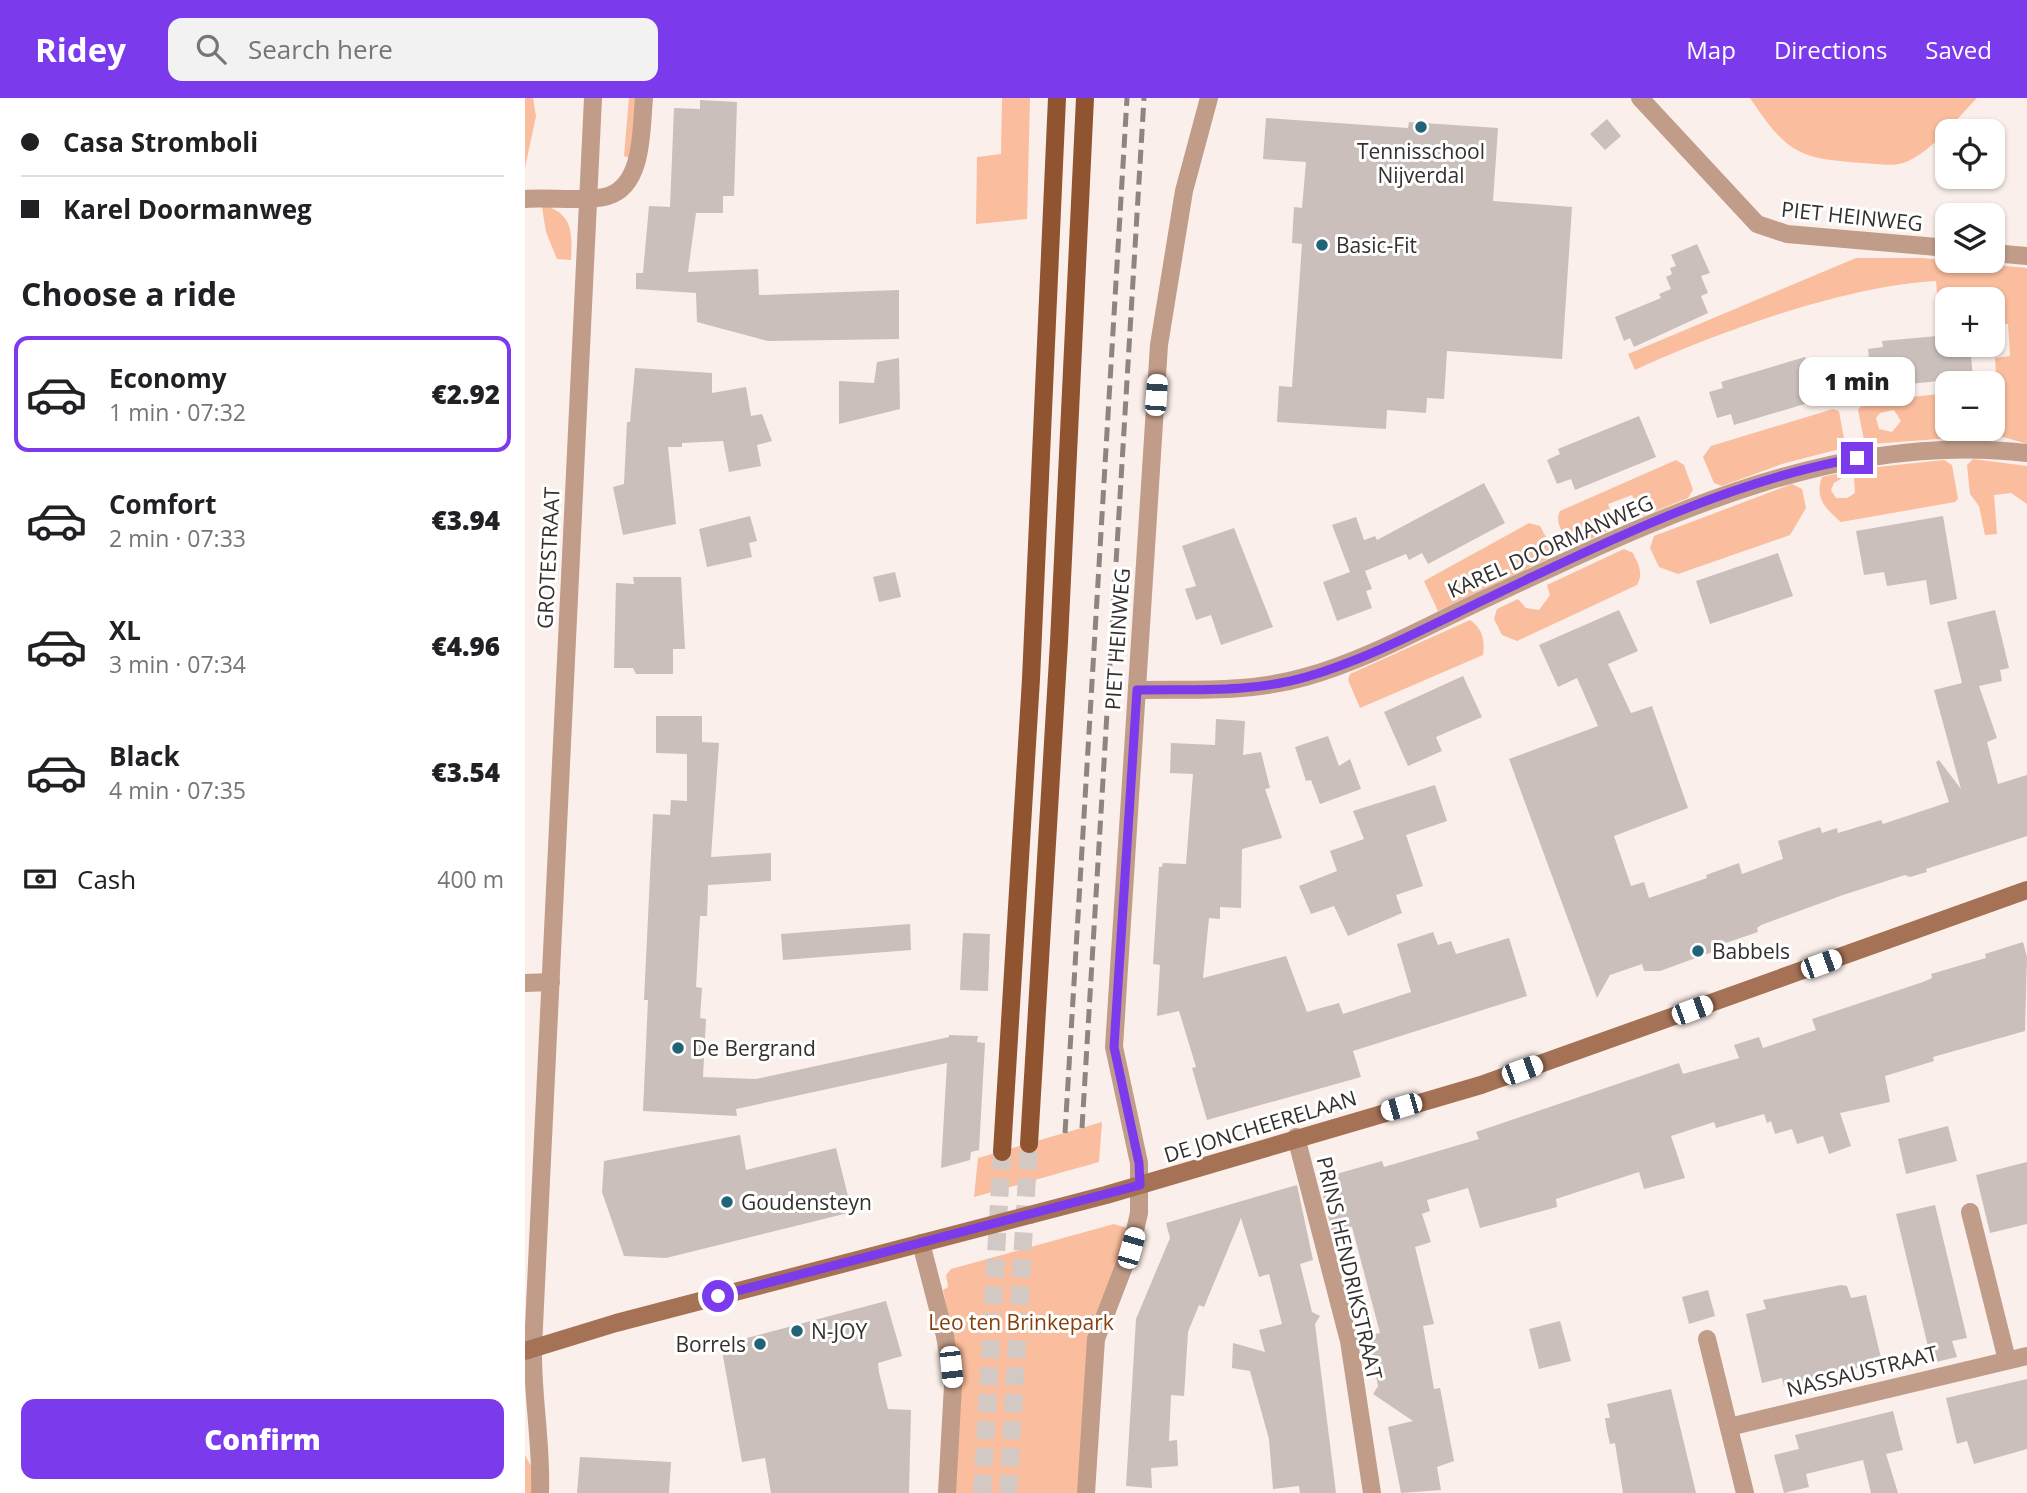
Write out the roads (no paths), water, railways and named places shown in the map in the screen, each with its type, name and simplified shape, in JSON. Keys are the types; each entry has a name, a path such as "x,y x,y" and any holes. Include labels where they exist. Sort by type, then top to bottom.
{"main road":[{"path":"1002,1152 1031,679 1057,98"},
{"path":"1029,1143 1058,656 1085,98"},
{"name":"DE JONCHEERELAAN","path":"529,1349 1140,1185 1296,1137 1481,1085 2027,890"}],"street":[{"name":"GROTESTRAAT","path":"540,1493 542,1456 529,1349 551,982 593,98"},
{"path":"525,199 608,196 624,184 635,167 643,98"},
{"name":"PIET HEINWEG","path":"1086,1493 1096,1339 1131,1248 1139,1213 1140,1185 1134,1142 1114,1047 1159,345 1184,191 1209,98"},
{"name":"PIET HEINWEG","path":"1640,98 1747,214 1765,228 1787,234 1935,247"},
{"path":"2005,254 2027,256"},
{"name":"KAREL DOORMANWEG","path":"1137,690 1233,689 1306,677 1405,638 1634,530 1823,464 1874,455 1956,448 2027,453"},
{"path":"525,983 551,982"},
{"name":"PRINS HENDRIKSTRAAT","path":"1296,1137 1349,1341 1372,1493"},
{"path":"1970,1212 2007,1360"},
{"path":"921,1243 952,1376 947,1493"},
{"path":"1707,1339 1745,1493"},
{"name":"NASSAUSTRAAT","path":"1729,1427 2027,1356"},
{"name":"GROTESTRAAT","path":"525,1401 533,1384"}],"tunnel":[{"path":"1008,1493 1029,1144"},
{"path":"982,1493 1002,1152"}],"railway":[{"path":"1065,1133 1127,98"},
{"path":"1082,1128 1144,98"}],"place":[{"name":"Tennisschool Nijverdal","path":"1421,127"},
{"name":"Basic-Fit","path":"1322,245"},
{"name":"Babbels","path":"1698,951"},
{"name":"De Bergrand","path":"678,1048"},
{"name":"Goudensteyn","path":"727,1202"},
{"name":"N-JOY","path":"797,1331"},
{"name":"Borrels","path":"760,1344"}],"park label":[{"name":"Leo ten Brinkepark","path":"1021,1322"}]}
